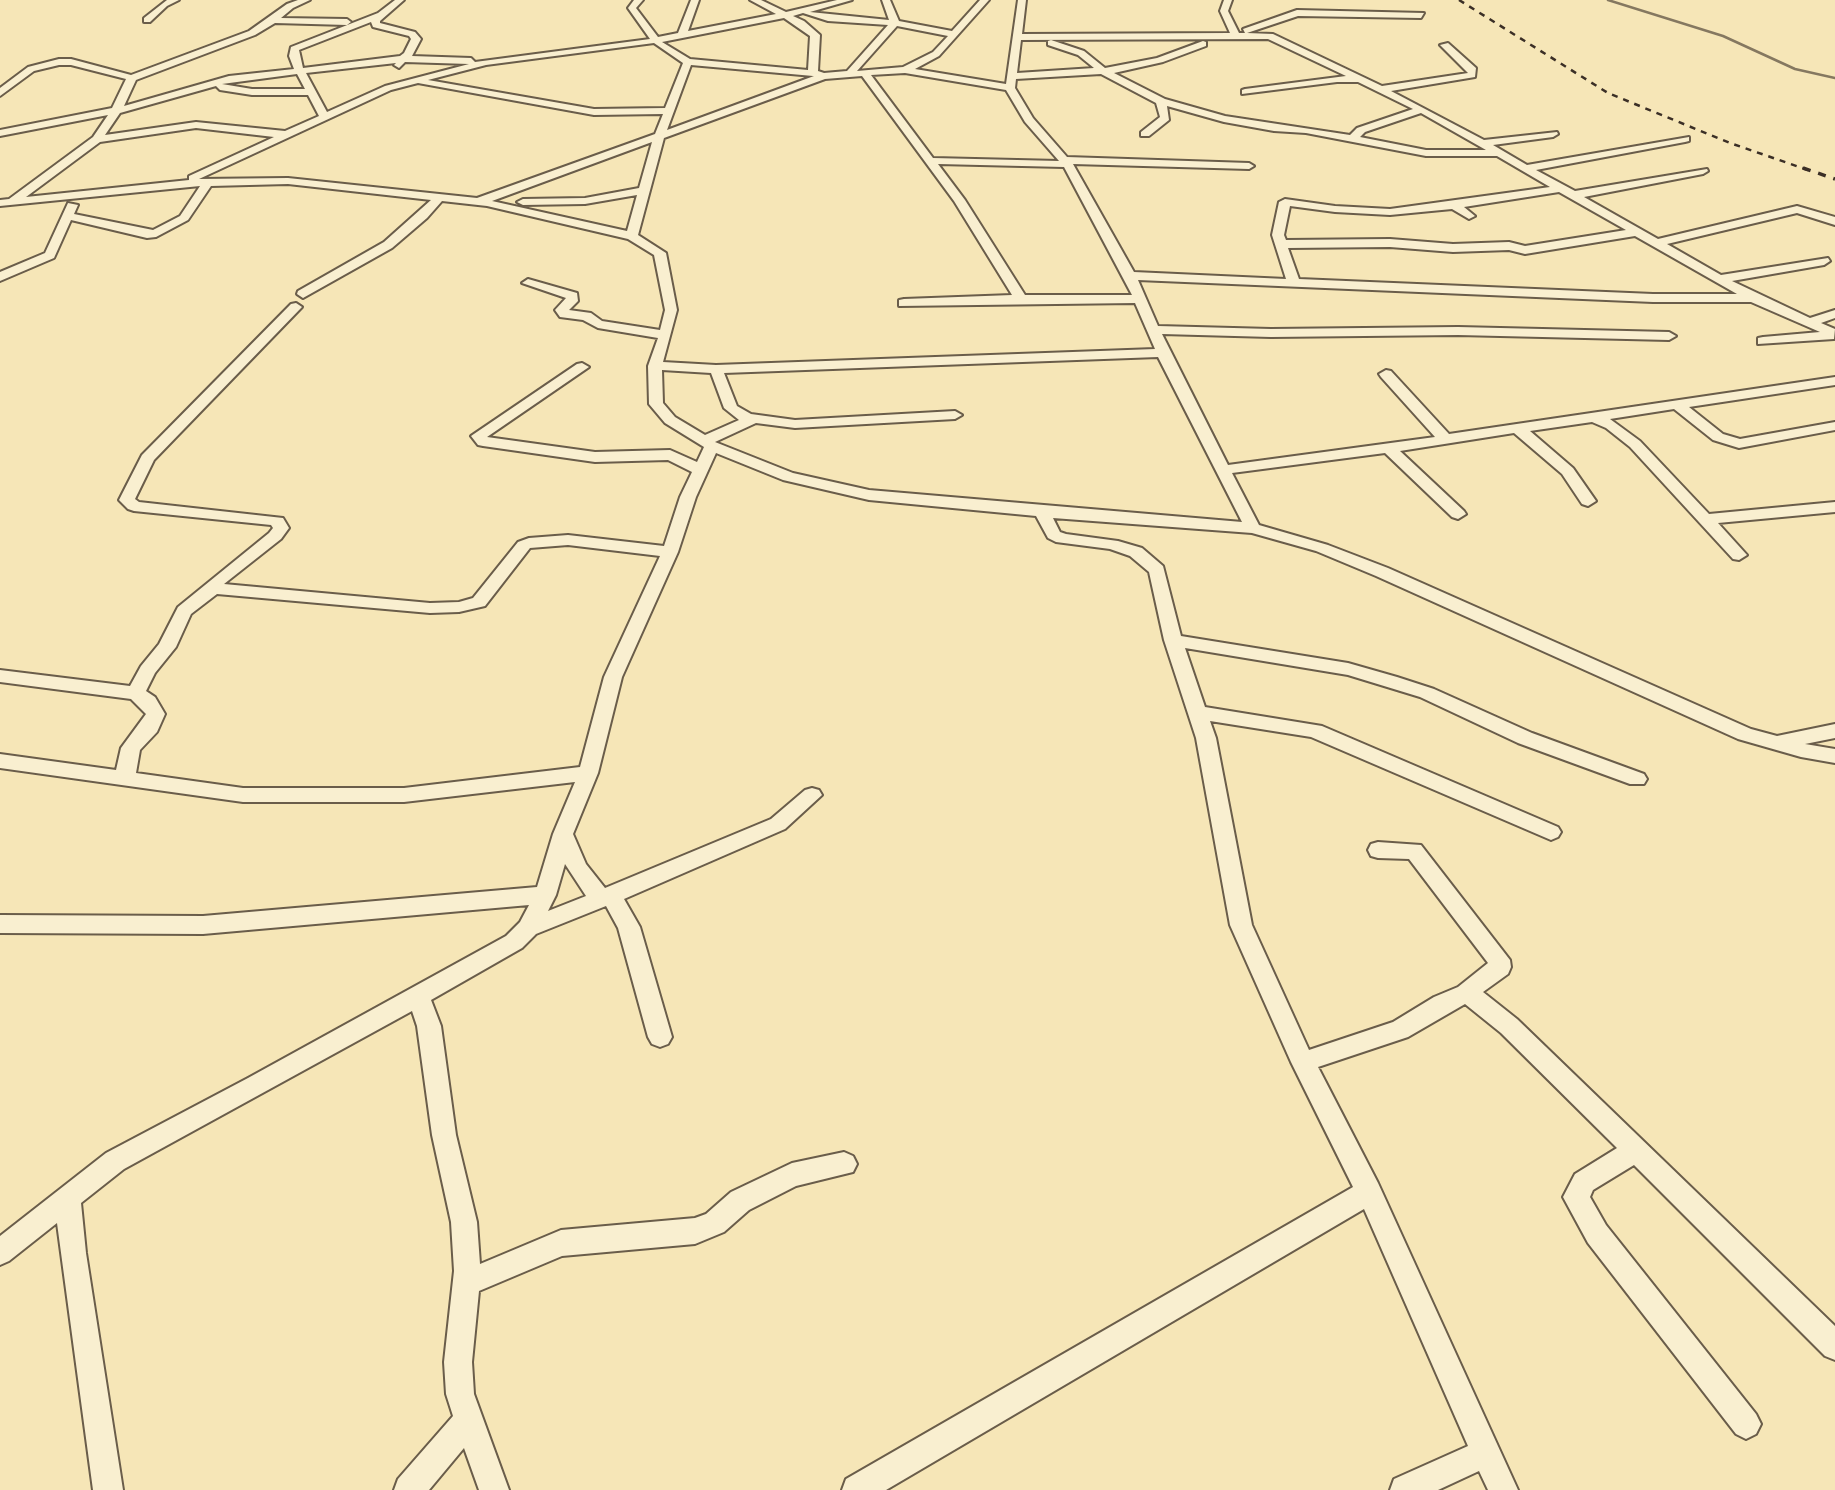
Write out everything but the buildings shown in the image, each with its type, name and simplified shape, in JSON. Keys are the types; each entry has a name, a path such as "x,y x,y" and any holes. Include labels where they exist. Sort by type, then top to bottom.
{"street":[{"path":"147,20 164,4 175,0"},
{"path":"299,0 306,0"},
{"path":"0,93 31,69 59,62 71,62 132,78 252,33 290,6 306,0"},
{"path":"388,88 402,59 408,55 416,40 412,34 376,25 375,20 400,0"},
{"path":"639,0 632,8 656,39 688,62 819,75 905,70 1012,82 1105,72 1160,60 1179,51 1231,37 1249,34 1270,36 1422,109 1753,298 1835,334"},
{"path":"682,35 695,0"},
{"path":"754,0 791,14 815,34 819,75"},
{"path":"801,23 848,0"},
{"path":"886,0 895,23"},
{"path":"905,70 932,58 985,0"},
{"path":"1022,0 1012,82 1029,120 1067,162 1130,276 1163,353 1253,528"},
{"path":"1228,0 1224,11 1231,37"},
{"path":"1249,34 1246,31 1297,13 1421,15"},
{"path":"182,183 388,88 486,62 682,35 791,14 895,23 953,34"},
{"path":"324,117 300,71 294,49 381,15"},
{"path":"271,20 360,23"},
{"path":"858,72 895,23"},
{"path":"1017,37 1231,37"},
{"path":"1033,37 1081,54 1105,72 1161,101 1247,124 1353,138 1426,153 1502,154"},
{"path":"1383,89 1472,75 1474,70 1445,45"},
{"path":"0,133 116,111 229,79 402,59 486,62"},
{"path":"632,236 659,136 688,62"},
{"path":"858,72 930,161 1021,299"},
{"path":"483,202 819,75"},
{"path":"6,202 97,139 116,111 132,78"},
{"path":"1245,92 1337,79 1363,79"},
{"path":"418,81 594,112 668,111"},
{"path":"208,86 252,92 310,92"},
{"path":"1145,134 1166,118 1161,101"},
{"path":"1353,138 1361,130 1422,109"},
{"path":"97,139 196,125 289,135"},
{"path":"1484,143 1553,134"},
{"path":"1527,167 1685,139"},
{"path":"930,161 1249,166"},
{"path":"1294,283 1279,244 1282,213 1285,202 1288,201 1335,209 1390,212 1568,191 1703,171"},
{"path":"6,202 208,182 288,181 483,202 585,201 644,190"},
{"path":"67,216 147,234 156,233 188,214 208,182"},
{"path":"0,277 50,255 76,195"},
{"path":"136,693 147,670 167,647 184,611 213,588 225,574 275,536 281,528 277,521 134,506 127,500 147,458 299,300 388,245 424,216 440,198"},
{"path":"483,202 632,236 660,253 671,310 655,366 656,404 670,420 708,444 788,477 869,495 1042,512 1253,528 1322,548 1627,679 1745,734 1835,756"},
{"path":"1454,205 1469,216"},
{"path":"1657,243 1797,209 1835,221"},
{"path":"1279,244 1390,243 1453,248 1509,246 1525,250 1637,232"},
{"path":"1498,236 1509,246"},
{"path":"1719,279 1824,261"},
{"path":"1130,276 1653,298 1753,298"},
{"path":"528,283 568,293 573,299 561,310 565,314 586,316 598,324 666,335"},
{"path":"904,303 1140,299"},
{"path":"1809,323 1835,314"},
{"path":"1154,330 1271,333 1458,331 1670,336"},
{"path":"1763,341 1835,334"},
{"path":"655,366 716,369 1163,353"},
{"path":"582,367 483,430 478,436 483,442 595,457 670,455 701,470"},
{"path":"716,369 731,408 748,419 795,424 955,415"},
{"path":"1386,374 1446,440"},
{"path":"1222,470 1388,449 1592,416 1835,382"},
{"path":"1677,405 1718,437 1739,444 1835,426"},
{"path":"1592,416 1611,425 1635,444 1739,555"},
{"path":"0,1252 115,1161 257,1086 514,942 528,928 545,895 563,834 588,773 613,677 670,552 708,444 748,419"},
{"path":"1518,429 1568,471 1588,501"},
{"path":"1388,449 1458,514"},
{"path":"1706,519 1835,506"},
{"path":"1042,512 1054,535 1062,539 1112,544 1136,552 1157,570 1174,640 1206,738 1241,925 1303,1062 1369,1192 1503,1490"},
{"path":"213,588 430,608 459,607 479,601 523,545 535,541 568,540 670,552"},
{"path":"1174,640 1348,669 1391,681 1427,693 1525,738 1637,779"},
{"path":"0,676 136,693 148,702 156,714 150,727 131,748 125,768 127,779"},
{"path":"1197,712 1315,731 1551,832"},
{"path":"1776,743 1835,732"},
{"path":"0,761 243,795 404,795 588,773"},
{"path":"528,928 778,824 811,795"},
{"path":"563,834 577,868 606,897 629,927 660,1037"},
{"path":"1303,1062 1400,1030 1442,1004 1468,993 1468,990 1500,967 1499,960 1418,854 1414,851 1378,850"},
{"path":"0,924 203,926 545,895"},
{"path":"1468,993 1509,1026 1783,1292 1835,1346"},
{"path":"418,995 429,1027 444,1135 464,1223 467,1271 458,1362 460,1394 494,1490"},
{"path":"1636,1151 1603,1168 1584,1182 1576,1197 1597,1234 1746,1424"},
{"path":"467,1271 477,1278 488,1275 561,1243 695,1231 715,1223 740,1201 792,1175 844,1164"},
{"path":"857,1490 1369,1192"},
{"path":"68,1199 73,1253 108,1490"},
{"path":"409,1490 468,1421"},
{"path":"1405,1490 1485,1453"}],"waterway":[{"path":"1608,0 1723,36 1795,69 1835,78"}],"railway":[{"path":"1459,0 1608,93 1730,143 1808,170"},
{"path":"1803,168 1835,179"}]}
